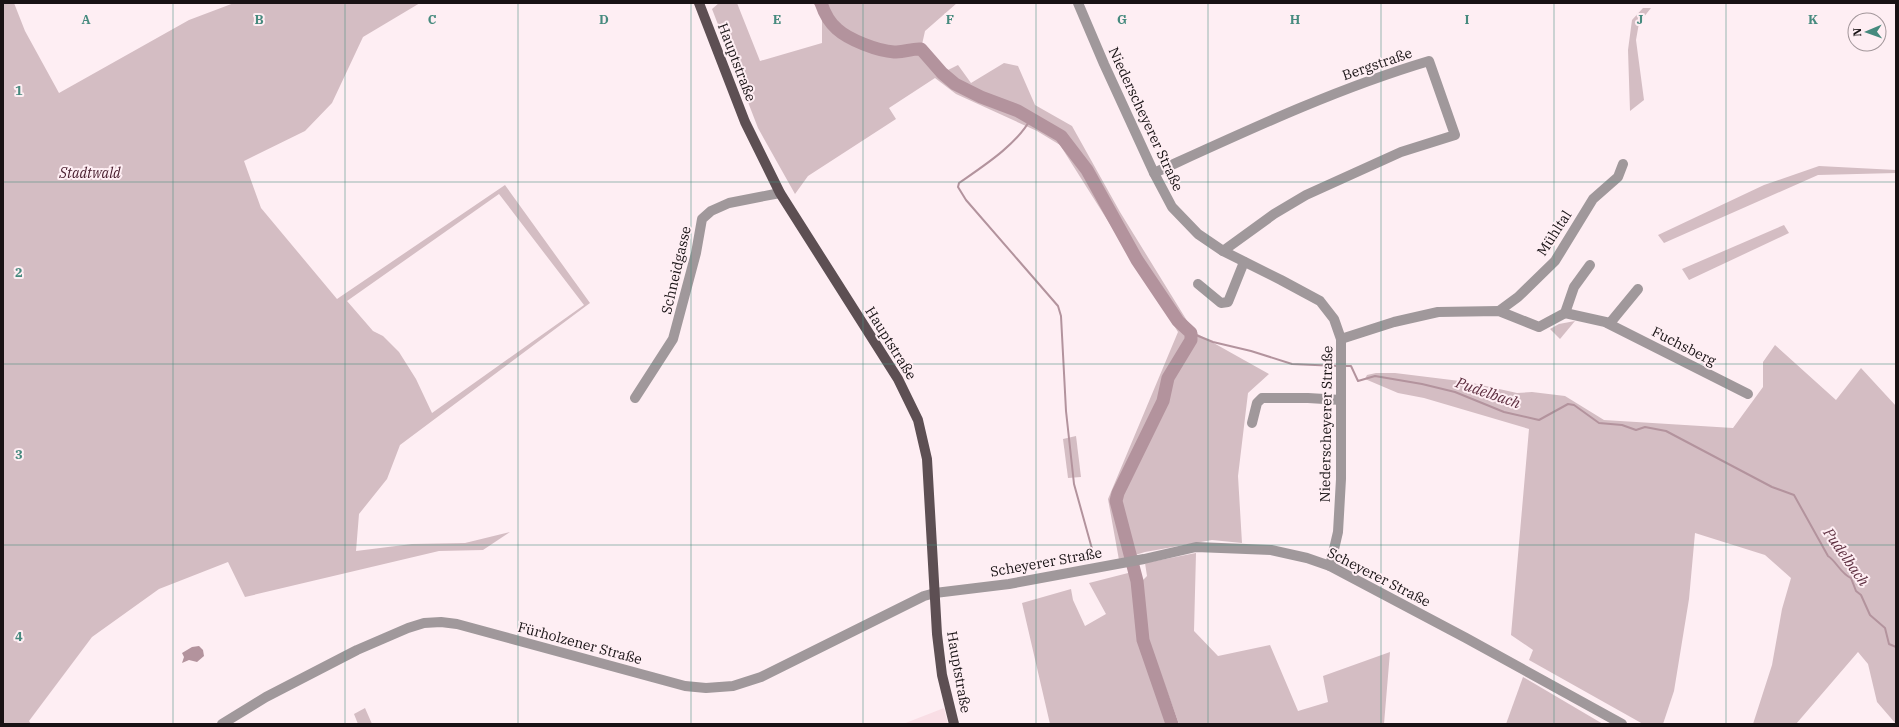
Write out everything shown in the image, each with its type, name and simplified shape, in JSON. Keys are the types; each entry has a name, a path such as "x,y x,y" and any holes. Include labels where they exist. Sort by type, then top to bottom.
{"main road":[{"name":"Hauptstraße","path":"700,6 745,122 780,193 898,379 918,420 927,459 937,634 942,675 954,724"}],"street":[{"name":"Niederscheyerer Straße","path":"1078,3 1154,173 1172,207 1198,234 1223,251 1320,301 1334,319 1342,339 1341,479 1338,532 1330,566"},
{"name":"Bergstraße","path":"1154,173 1343,91 1429,61 1456,135 1400,152 1306,195 1274,214 1223,251"},
{"name":"Mühltal","path":"1499,311 1518,298 1555,261 1593,199 1618,177 1623,164"},
{"name":"Schneidgasse","path":"635,398 672,339 696,253 702,219 711,211 730,203 780,193"},
{"path":"1198,284 1221,303 1228,302 1244,262"},
{"path":"1342,339 1394,322 1438,312 1499,311 1539,327 1565,313 1574,287 1590,265"},
{"path":"1607,322 1610,323 1638,289"},
{"name":"Fuchsberg","path":"1565,313 1607,322 1748,394"},
{"path":"1252,423 1257,403 1262,398 1341,400"},
{"name":"Scheyerer Straße","path":"934,593 1009,584 1120,564 1196,547 1271,550 1307,558 1330,566 1494,653 1622,724"},
{"name":"Fürholzener Straße","path":"222,724 266,696 357,650 408,628 424,623 441,622 457,624 685,686 706,688 733,686 760,678 924,596 934,593"}],"shaded area":[{"path":"199,646 203,650 204,656 197,662 189,660 182,663 184,657 182,653 192,647"},
{"path":"944,708 948,724 903,724"}],"green space":[{"name":"Stadtwald","path":"3,3 14,3 25,31 59,93 189,20 234,3 420,3 363,37 332,103 305,131 244,161 261,208 337,299 505,185 590,303 400,445 387,479 359,514 356,551 412,544 465,543 510,532 483,550 439,551 245,597 228,562 159,589 92,637 29,721 31,724 3,724","holes":["499,194 584,305 432,413 416,379 399,352 383,336 373,331 347,301"]},
{"path":"719,3 737,3 760,61 822,43 822,14 813,3 957,3 925,31 921,49 942,73 958,65 971,83 1004,63 1018,66 1035,105 1072,126 1120,212 1194,332 1269,374 1248,393 1238,476 1242,543 1212,540 1145,552 1119,560 1108,499 1178,332 1060,145 1037,131 956,94 935,78 889,108 896,119 808,176 795,194 758,128 712,9"},
{"path":"1643,8 1651,8 1639,23 1636,40 1644,100 1630,111 1628,50 1632,20"},
{"path":"1819,166 1896,170 1896,173 1818,175 1664,243 1658,235 1764,185"},
{"path":"1784,225 1789,233 1689,280 1682,269"},
{"path":"1575,321 1560,339 1550,329 1559,324"},
{"path":"1775,345 1836,400 1861,368 1896,406 1896,724 1877,702 1868,664 1858,652 1796,724 1753,724 1772,665 1782,609 1791,578 1765,555 1695,533 1689,599 1674,691 1663,724 1643,724 1529,660 1533,650 1511,635 1529,429 1424,398 1398,393 1365,379 1367,375 1376,373 1395,373 1468,382 1517,393 1532,392 1565,396 1604,420 1733,428 1763,387 1763,362"},
{"path":"1076,436 1081,477 1068,478 1063,439"},
{"path":"1196,553 1194,631 1218,656 1270,645 1298,711 1328,702 1323,676 1390,652 1384,724 1179,724 1148,639 1142,581 1147,576 1145,563"},
{"path":"1132,572 1137,605 1139,636 1169,724 1050,724 1022,603 1071,589 1073,600 1085,626 1106,614 1089,583"},
{"path":"1523,677 1603,724 1506,724"},
{"path":"365,708 372,724 358,724 354,714"}],"waterway":[{"path":"821,3 832,24 849,37 880,50 898,52 921,49 942,73 955,84 981,97 1018,111 1061,136 1087,170 1137,260 1178,321 1191,333 1191,340 1168,378 1163,401 1118,493 1116,501 1137,581 1143,640 1172,724"},
{"path":"1031,118 1018,137 1009,146 959,183 958,187 966,200 1058,306 1061,316 1066,411 1074,484 1094,556"},
{"name":"Pudelbach","path":"1191,333 1213,342 1251,351 1292,364 1338,366"},
{"name":"Pudelbach","path":"1344,366 1351,366 1358,381 1375,376 1422,384 1455,392 1504,412 1539,420 1568,404 1574,405 1599,423 1622,425 1636,430 1645,427 1666,431 1772,487 1794,495 1828,556 1844,574 1851,578 1856,591 1861,595 1870,615 1885,628 1889,644 1896,647"}]}
